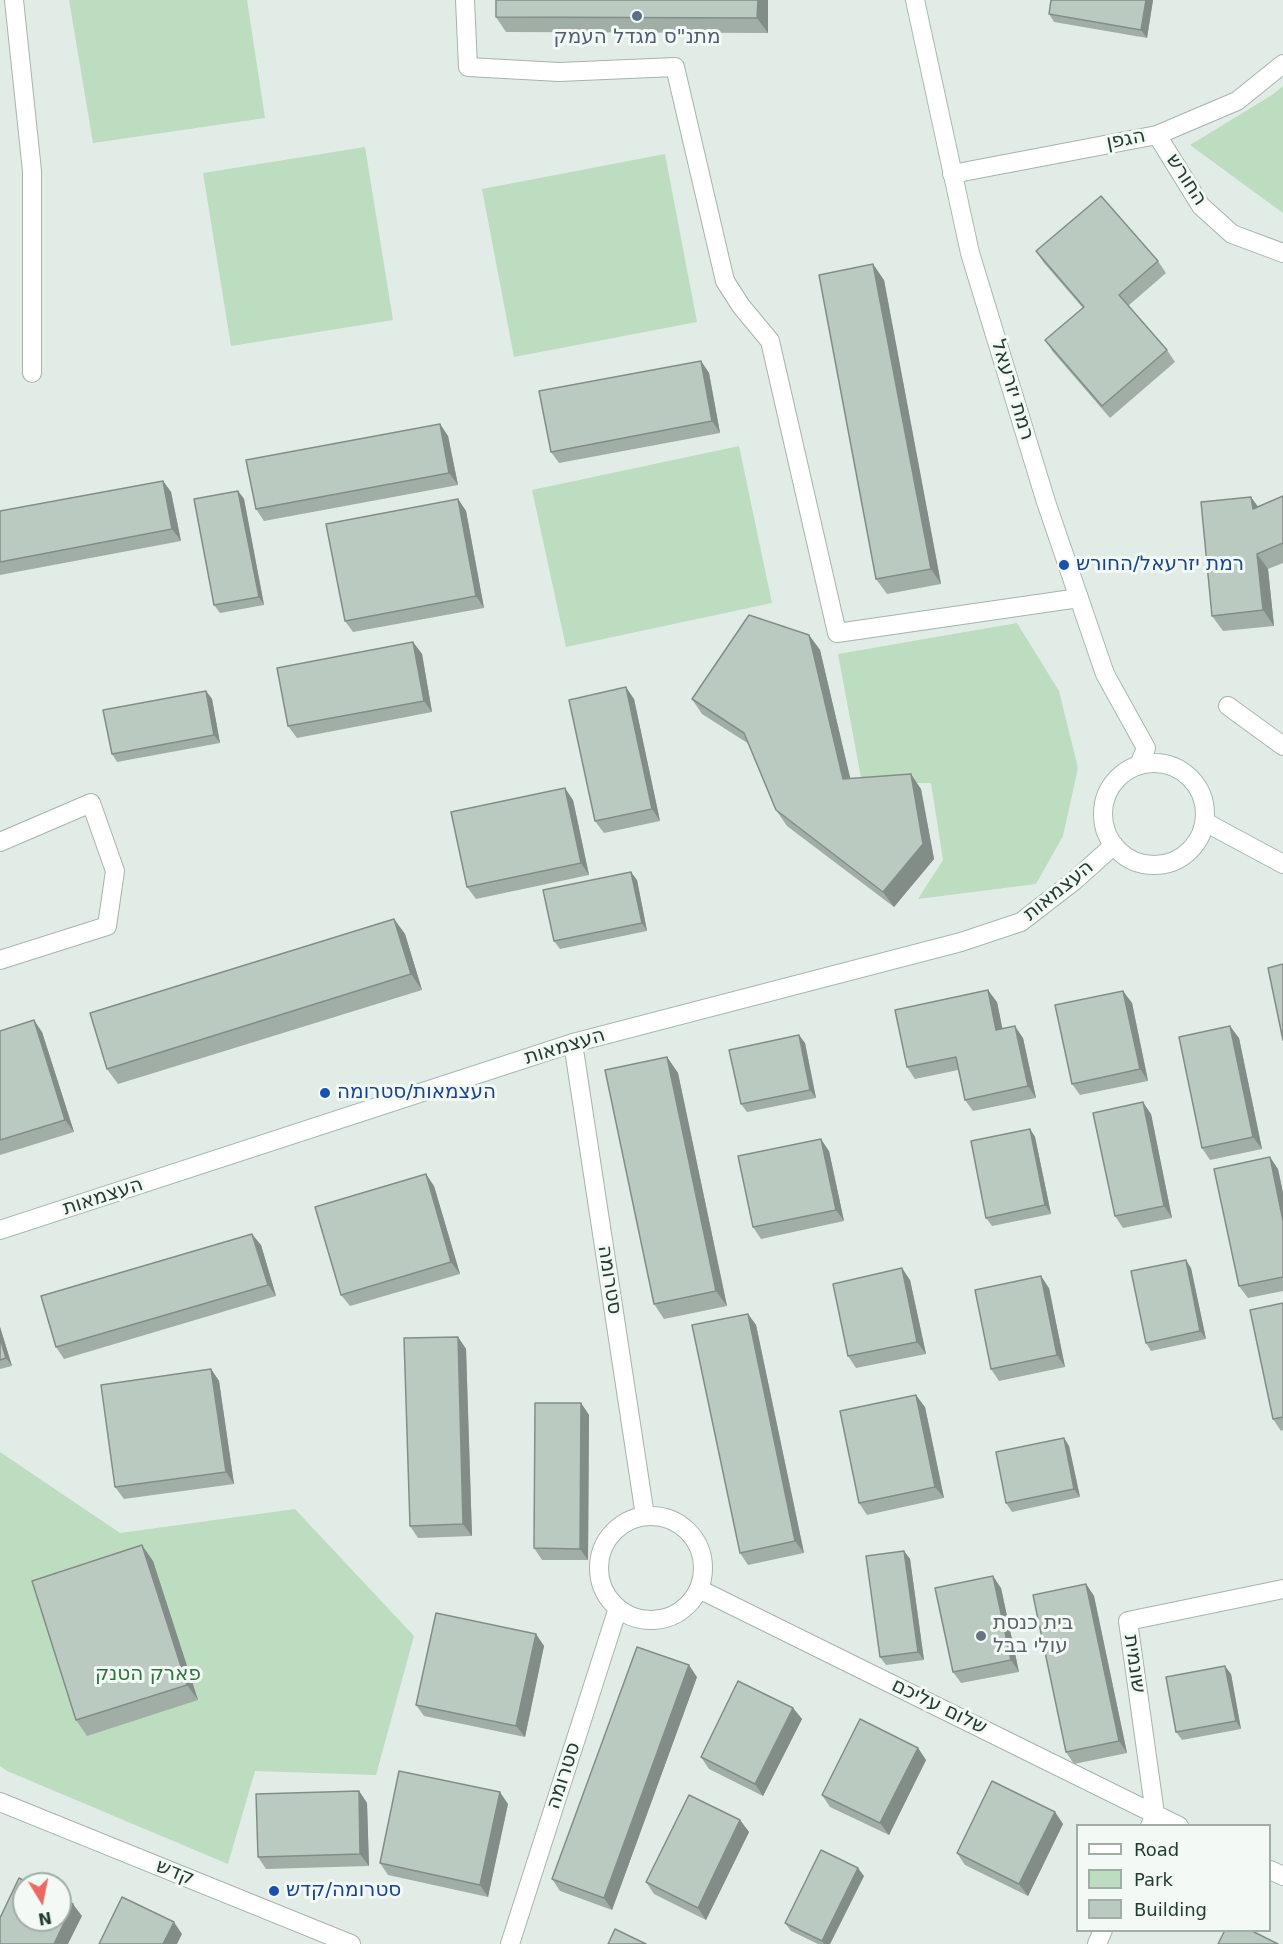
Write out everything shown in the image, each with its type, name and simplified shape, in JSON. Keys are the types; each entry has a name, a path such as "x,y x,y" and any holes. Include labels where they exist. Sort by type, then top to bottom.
{"street":[{"path":"14,0 32,171 32,373"},
{"path":"465,0 468,67 560,72 675,67 725,281 741,306 770,341 837,633 1079,598"},
{"name":"רמת יזרעאל","path":"915,0 970,253 1046,502 1105,674 1146,748 1139,765"},
{"name":"הגפן","path":"952,174 1157,135 1238,101 1283,64"},
{"name":"החורש","path":"1157,135 1201,206 1232,234 1283,254"},
{"path":"1228,706 1283,746"},
{"path":"1160,763 1180,769 1195,783 1205,801 1205,822 1200,838 1189,852 1175,861 1159,865 1142,863 1126,856 1114,845 1104,823 1106,799 1118,778 1139,765 1160,763"},
{"path":"0,842 91,803 115,871 107,926 0,960"},
{"path":"1205,822 1283,864"},
{"name":"העצמאות","path":"0,1230 573,1043 962,942 1021,922 1074,881 1114,845"},
{"name":"סטרומה","path":"573,1043 645,1516"},
{"path":"645,1516 663,1518 679,1525 692,1537 701,1553 703,1571 699,1589 690,1602 678,1612 663,1618 647,1620 632,1617 606,1596 600,1580 599,1562 604,1545 614,1531 628,1521 645,1516"},
{"name":"שלום עליכם","path":"699,1589 1153,1820 1170,1824"},
{"name":"שונמית","path":"1153,1820 1128,1622 1283,1589"},
{"name":"סטרומה","path":"510,1944 618,1608"},
{"name":"קדש","path":"0,1802 351,1944"}],"green space":[{"path":"69,0 247,0 265,118 93,143"},
{"path":"1283,86 1283,213 1190,145"},
{"path":"365,147 393,320 231,346 203,173"},
{"path":"665,154 697,322 514,357 482,189"},
{"path":"739,446 772,603 566,647 532,490"},
{"path":"1017,623 1059,691 1078,768 1063,836 1036,884 918,899 943,860 931,783 862,783 838,654"},
{"name":"פארק הטנק","path":"0,1452 120,1533 295,1509 414,1636 376,1775 255,1771 228,1864 7,1771 0,1766"}],"building":[{"path":"496,0 758,0 757,18 496,17"},
{"path":"1051,0 1146,0 1141,30 1049,14"},
{"path":"1101,196 1158,261 1119,295 1167,350 1102,406 1045,340 1084,307 1036,251"},
{"path":"873,264 931,569 876,579 819,275"},
{"path":"701,361 712,421 551,452 539,391"},
{"path":"440,424 449,473 256,509 246,460"},
{"path":"163,481 172,529 0,562 0,511"},
{"path":"238,491 259,597 214,605 194,499"},
{"path":"1283,496 1283,543 1257,554 1263,610 1212,616 1201,502 1251,497 1253,509"},
{"path":"458,499 476,596 345,621 326,524"},
{"path":"749,615 809,635 843,779 911,774 923,844 883,892 776,810 744,733 692,699"},
{"path":"413,642 424,701 288,726 277,668"},
{"path":"626,687 652,809 595,821 569,700"},
{"path":"206,691 214,735 112,754 103,710"},
{"path":"565,788 581,863 467,887 451,812"},
{"path":"631,872 642,923 554,941 543,890"},
{"path":"394,919 411,974 107,1069 90,1013"},
{"path":"1283,964 1283,1040 1268,968"},
{"path":"988,990 996,1030 1015,1026 1028,1086 965,1100 956,1057 907,1067 895,1010"},
{"path":"1123,991 1140,1069 1072,1084 1055,1005"},
{"path":"34,1020 65,1120 0,1140 0,1031"},
{"path":"1230,1026 1253,1137 1202,1148 1179,1037"},
{"path":"799,1035 810,1090 741,1104 729,1050"},
{"path":"667,1057 716,1291 654,1304 605,1070"},
{"path":"1143,1102 1164,1206 1115,1216 1093,1113"},
{"path":"1030,1129 1045,1205 986,1218 971,1141"},
{"path":"821,1139 836,1210 753,1227 738,1156"},
{"path":"1270,1157 1283,1221 1283,1277 1239,1286 1214,1169"},
{"path":"426,1174 451,1262 341,1295 315,1207"},
{"path":"252,1234 268,1285 56,1347 41,1296"},
{"path":"1186,1260 1200,1331 1146,1343 1131,1271"},
{"path":"902,1268 917,1342 848,1356 833,1284"},
{"path":"1041,1276 1057,1355 991,1369 975,1290"},
{"path":"1283,1303 1283,1417 1273,1419 1250,1310"},
{"path":"748,1314 795,1541 740,1553 692,1325"},
{"path":"458,1337 463,1524 410,1526 404,1338"},
{"path":"0,1338 6,1358 0,1360"},
{"path":"211,1369 226,1472 115,1487 101,1385"},
{"path":"916,1395 935,1487 859,1503 840,1411"},
{"path":"535,1403 581,1403 580,1549 534,1548"},
{"path":"1064,1438 1074,1489 1006,1503 996,1452"},
{"path":"142,1545 187,1685 76,1720 32,1581"},
{"path":"904,1551 918,1652 880,1657 866,1556"},
{"name":"בית כנסת עולי בבל","path":"993,1576 1011,1660 953,1672 935,1588"},
{"path":"1086,1584 1119,1741 1066,1752 1033,1595"},
{"path":"436,1613 536,1634 516,1726 416,1705"},
{"path":"637,1647 689,1665 604,1898 552,1879"},
{"path":"1225,1666 1236,1721 1176,1732 1166,1677"},
{"path":"738,1681 793,1708 755,1784 701,1757"},
{"path":"860,1719 918,1748 880,1823 822,1795"},
{"path":"399,1771 500,1792 480,1885 380,1863"},
{"path":"992,1781 1055,1812 1019,1884 957,1853"},
{"path":"359,1791 360,1854 258,1857 256,1794"},
{"path":"689,1795 740,1820 698,1908 646,1882"},
{"path":"821,1850 858,1868 822,1941 785,1923"},
{"path":"12,1893 12,1932 60,1932 54,1944 0,1944 0,1918"},
{"path":"122,1897 174,1922 163,1944 99,1944"},
{"path":"615,1929 646,1944 608,1944"},
{"path":"1224,1932 1254,1932 1278,1944 1218,1944"}],"place":[{"name":"מתנ\"ס מגדל העמק","path":"637,16"},
{"name":"רמת יזרעאל/החורש","path":"1064,565"},
{"name":"העצמאות/סטרומה","path":"325,1093"},
{"name":"בית כנסת עולי בבל","path":"981,1636"},
{"name":"סטרומה/קדש","path":"274,1891"}]}
